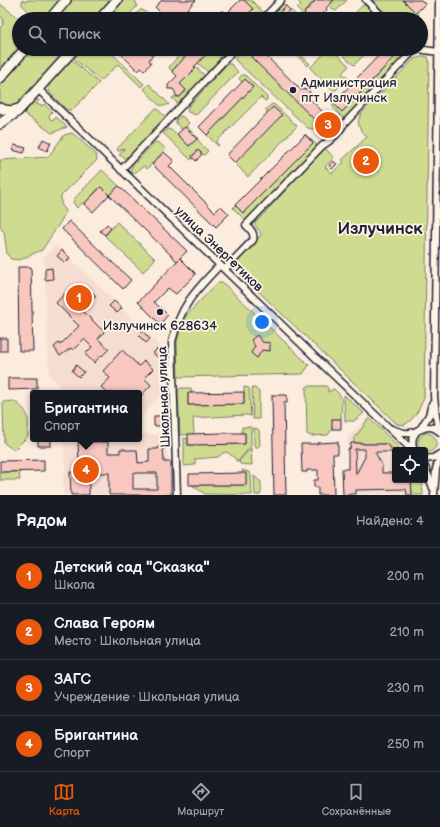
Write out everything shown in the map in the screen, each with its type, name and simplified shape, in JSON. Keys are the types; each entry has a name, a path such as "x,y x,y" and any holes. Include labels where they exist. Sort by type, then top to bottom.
{"street":[{"path":"56,12 66,0"},
{"path":"270,12 281,0"},
{"path":"366,0 379,12"},
{"path":"439,0 434,396 436,417 440,431"},
{"path":"106,12 115,1"},
{"path":"428,50 438,52"},
{"path":"0,78 19,56"},
{"path":"0,124 23,106 68,56"},
{"path":"121,170 228,56"},
{"name":"Школьная улица","path":"177,495 172,342 177,324 185,305 196,291 253,240 253,233 246,225 322,146 340,132 344,124 408,56"},
{"name":"улица Энергетиков","path":"38,89 385,425 410,447"},
{"path":"0,108 13,111 23,106"},
{"path":"412,447 413,438 429,415 434,396"},
{"path":"385,425 394,430 410,433 419,429 430,427 440,431"},
{"path":"428,459 440,455"},
{"path":"434,493 436,469 440,455"},
{"path":"428,475 434,493"}],"shaded area":[{"path":"56,245 155,340 163,354 165,391 142,416 142,390 63,390 49,374 44,257"},
{"path":"368,417 396,447 392,447 392,483 412,483 413,495 343,495 342,469 348,468 348,437"},
{"path":"142,434 166,435 167,458 174,459 175,495 63,495 63,472 65,472 64,442 142,442"}],"green space":[{"path":"22,0 26,2 27,0 62,0 51,12 29,12 22,5"},
{"path":"72,0 110,0 100,12 62,12"},
{"path":"122,0 134,0 136,2 137,6 131,12 112,12"},
{"path":"244,0 251,0 263,12 250,12 253,9"},
{"path":"315,0 304,12 300,12 297,9 301,5 298,1"},
{"path":"334,0 347,0 336,11 329,6"},
{"path":"371,0 403,0 416,12 383,12"},
{"path":"0,4 12,13 12,56 14,56 0,73 0,28 3,24 3,19 0,15"},
{"path":"283,4 286,6 280,12 276,12"},
{"path":"363,5 366,5 374,12 356,12"},
{"path":"143,10 145,12 138,12"},
{"path":"24,56 62,56 19,105 13,108 0,104 0,85"},
{"path":"76,56 114,56 144,84 141,87 118,64 101,81 74,59"},
{"path":"178,56 182,56 184,58 172,71 169,68"},
{"path":"204,56 221,56 208,72 198,63"},
{"path":"237,56 252,56 251,57 321,125 315,129 308,128 235,60"},
{"path":"297,56 302,56 310,64 308,66"},
{"path":"322,56 339,56 349,66 342,73 348,78 334,91 310,68"},
{"path":"344,56 363,56 354,65"},
{"path":"395,56 407,56 363,101 358,96"},
{"path":"425,56 428,57 429,60 424,398 414,417 404,425 397,424 234,267 261,235 255,223 325,148 334,158 325,167 332,173 344,162 342,160 367,137 358,123 362,113 414,59"},
{"path":"72,60 99,83 72,110 67,110 50,93 49,84"},
{"path":"227,64 231,64 238,72 196,115 188,112 187,109 189,106"},
{"path":"195,66 204,77 180,104 177,103 172,98 180,97 186,91 178,82 183,81 196,68 194,67"},
{"path":"242,75 246,76 267,97 267,100 265,101 261,97 216,142 219,145 218,146 207,135 253,87 245,79 242,82 239,79"},
{"path":"149,84 169,104 164,106 159,105 144,89"},
{"path":"355,99 360,104 346,118 343,118 333,107 333,103 342,112"},
{"path":"37,100 39,100 36,104 42,106 44,104 52,112 49,115 50,119 54,120 56,117 67,127 52,133 26,115 24,113"},
{"path":"272,104 275,105 297,126 248,177 235,163 281,115 267,113 266,109"},
{"path":"156,108 167,118 132,155 125,158 119,155 124,149 123,148 118,151 117,149"},
{"path":"180,116 189,123 186,126 198,138 197,139 185,127 182,130 176,123 176,120"},
{"path":"168,129 171,130 189,146 197,139 208,151 204,155 198,150 192,156 193,158 191,160 163,133"},
{"path":"72,133 96,154 97,160 61,196 61,204 66,211 42,250 20,260 11,259 7,254 4,232 0,227 0,160 48,157 64,135"},
{"path":"305,134 316,144 317,149 248,220 245,220 233,208 235,205 243,213 312,143"},
{"path":"155,142 159,143 166,149 147,169 144,166 133,174 130,172 132,166"},
{"path":"102,170 119,186 109,195 100,187 84,204 82,203 77,208 73,202 75,198"},
{"path":"117,222 155,259 143,272 105,236"},
{"path":"217,283 223,283 309,365 303,374 178,377 177,341 184,318"},
{"path":"308,386 326,386 328,388 328,392 334,389 342,399 341,419 333,420 332,429 328,435 311,436 307,434 306,388"},
{"path":"244,387 249,388 251,416 193,418 194,434 180,435 179,389 191,388 192,393 188,393 188,405 244,404"},
{"path":"252,388 255,388 259,392 259,419 253,419"},
{"path":"344,395 364,413 354,421 345,421"},
{"path":"14,401 26,413 28,436 14,450 4,443 3,402"},
{"path":"369,418 398,446 392,447 392,448 386,444 354,443 354,437"},
{"path":"242,427 251,427 251,446 238,461 236,461 236,459 227,452 218,457 195,459 195,465 184,466 184,438 188,439 188,445 245,444 245,433 242,433"},
{"path":"254,428 259,430 260,445 258,447 254,447"},
{"path":"426,433 431,434 436,440 436,447 430,452 428,452 428,447 420,447 418,444 420,437"},
{"path":"251,448 252,465 240,464 239,461"},
{"path":"242,470 249,472 251,475 252,495 205,494 192,485 246,485"},
{"path":"0,472 19,472 20,480 0,480"},
{"path":"254,476 261,482 260,495 255,495"},
{"path":"411,483 422,483 423,495 412,495"}],"building":[{"path":"162,0 196,0 185,12 160,12 155,7"},
{"path":"240,0 244,0 253,9 250,12 229,11"},
{"path":"316,0 334,0 326,8 327,10 325,12 305,12"},
{"path":"403,0 421,0 425,4 417,12 415,12"},
{"path":"286,6 290,10 288,12 280,12"},
{"path":"123,56 152,56 149,60 151,63 144,71 141,68 138,71"},
{"path":"186,56 204,56 194,67 196,68 180,84 186,90 180,97 176,96 173,89 168,89 168,85 177,76 172,71"},
{"path":"266,56 301,90 309,90 309,98 332,121 333,125 331,128 323,128 251,57"},
{"path":"378,56 395,56 342,112 333,103"},
{"path":"245,79 253,87 207,135 199,127"},
{"path":"273,107 282,115 235,163 227,155"},
{"path":"185,127 197,139 189,146 177,134"},
{"path":"305,135 313,143 243,213 235,205"},
{"path":"43,139 51,143 47,151 39,147"},
{"path":"14,145 26,148 24,153 12,150"},
{"path":"198,150 202,154 196,161 192,157"},
{"path":"164,152 174,161 169,166 215,212 221,206 229,214 216,227 152,164"},
{"path":"333,161 337,164 332,169 329,166"},
{"path":"119,186 187,251 177,261 109,195"},
{"path":"101,187 109,195 93,212 84,204"},
{"path":"69,221 131,280 123,289 62,229"},
{"path":"107,224 111,228 105,235 100,231"},
{"path":"62,250 70,258 65,263 57,256"},
{"path":"180,258 195,273 195,275 176,294 168,288 154,302 168,315 160,324 138,302"},
{"path":"18,267 31,267 33,351 19,351"},
{"path":"52,268 53,279 45,280 45,269"},
{"path":"86,287 96,296 82,310 104,332 98,339 109,349 94,363 85,354 92,347 84,339 73,350 71,348 60,356 54,347 59,343 60,345 79,326 56,303 64,294 72,302"},
{"path":"114,301 122,308 117,313 109,306"},
{"path":"142,331 150,339 146,343 138,335"},
{"path":"257,335 262,342 270,343 270,351 262,350 257,358 251,353 255,346 251,340"},
{"path":"0,338 7,338 7,351 0,351"},
{"path":"157,349 161,353 157,357 153,353"},
{"path":"122,350 139,366 144,361 153,369 144,378 151,385 142,395 142,390 104,390 101,387 110,378 103,371"},
{"path":"76,365 84,372 79,377 72,371"},
{"path":"8,378 37,378 37,389 8,390"},
{"path":"244,392 244,404 188,405 188,393"},
{"path":"272,395 287,395 287,403 284,403 286,495 274,495"},
{"path":"154,416 164,416 164,426 154,426"},
{"path":"332,419 341,419 341,429 332,429"},
{"path":"245,433 245,444 188,445 188,434"},
{"path":"38,442 51,442 51,446 38,446"},
{"path":"78,442 108,442 108,453 120,453 120,449 137,450 138,463 149,462 149,449 158,449 158,447 163,447 164,462 171,462 171,495 109,495 109,473 89,473 89,495 71,495 70,472 76,472 76,462 79,462","holes":["133,473 157,473 157,489 133,489"]},
{"path":"338,442 338,454 333,454 334,495 318,495 318,487 314,487 314,480 318,480 318,470 307,470 307,472 302,472 301,444"},
{"path":"351,443 386,444 392,449 392,452 375,452 382,465 382,473 392,473 392,483 411,483 412,495 407,495 406,489 356,490 356,494 343,495 342,469 348,469 348,449 350,449","holes":["355,449 365,449 365,457 356,474"]},
{"path":"44,460 44,471 0,472 0,461"},
{"path":"246,473 246,485 189,485 189,474"}],"place":[{"name":"Администрация пгт Излучинск","path":"293,90"},
{"name":"ЗАГС","path":"328,125"},
{"name":"Слава Героям","path":"366,161"},
{"name":"Детский сад \"Сказка\"","path":"79,298"},
{"name":"Излучинск 628634","path":"160,312"},
{"name":"Бригантина","path":"86,470"}],"district":[{"name":"Излучинск","path":"380,229"}]}
